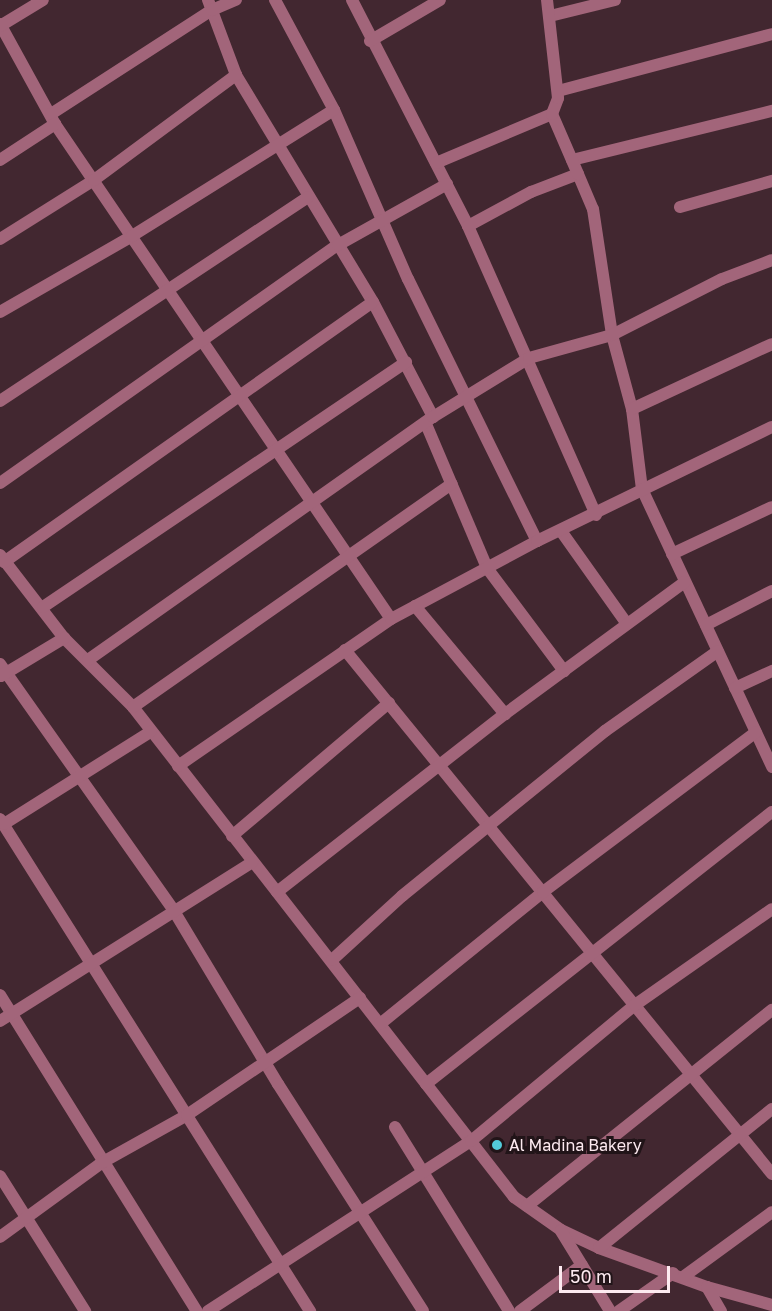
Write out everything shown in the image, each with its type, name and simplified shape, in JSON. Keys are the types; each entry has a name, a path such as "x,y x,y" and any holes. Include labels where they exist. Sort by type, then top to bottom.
{"street":[{"path":"43,0 0,25 53,119 391,619"},
{"path":"0,160 210,5 236,0"},
{"path":"275,0 334,110 380,219 537,541"},
{"path":"352,0 370,41 468,226 530,358 544,400 596,515"},
{"path":"370,41 440,0"},
{"path":"547,0 558,91 552,114 593,208 612,335 632,409 642,489 770,759"},
{"path":"550,16 615,0"},
{"path":"210,5 236,75 373,302 406,362 452,484 487,568 564,671"},
{"path":"558,91 772,34"},
{"path":"0,239 94,180 236,75"},
{"path":"0,312 132,236 334,110"},
{"path":"572,160 772,111"},
{"path":"436,163 552,114"},
{"path":"468,226 531,192 578,174"},
{"path":"680,207 772,181"},
{"path":"0,483 338,245 380,219 447,184"},
{"path":"0,401 308,197"},
{"path":"88,660 465,396 530,358 612,335 722,279 772,260"},
{"path":"373,302 240,396 2,558 43,607 64,638 133,707 150,732 332,960 514,1197 561,1230 599,1248 707,1287 772,1305"},
{"path":"632,409 772,344"},
{"path":"43,607 406,362"},
{"path":"178,766 391,619 537,541 596,515 642,489 772,427"},
{"path":"133,707 452,484"},
{"path":"672,554 772,507"},
{"path":"561,531 627,624"},
{"path":"277,892 505,714 686,582"},
{"path":"706,625 772,591"},
{"path":"415,606 505,714"},
{"path":"64,638 2,671 81,776 174,911 265,1063 423,1311"},
{"path":"345,650 772,1174"},
{"path":"332,960 402,896 605,731 718,651"},
{"path":"735,688 772,671"},
{"path":"232,836 389,703"},
{"path":"150,732 2,822 89,964 310,1311"},
{"path":"380,1024 543,892 756,732"},
{"path":"426,1084 591,951 772,812"},
{"path":"0,1021 252,862"},
{"path":"208,1311 361,1215 471,1142 635,1005 772,909"},
{"path":"0,995 197,1311"},
{"path":"0,1237 103,1162 187,1115 360,998"},
{"path":"527,1206 772,1010"},
{"path":"599,1248 772,1109"},
{"path":"395,1127 510,1311 582,1265"},
{"path":"0,1176 85,1311"},
{"path":"619,1311 678,1275 772,1212"},
{"path":"561,1230 610,1311"},
{"path":"707,1287 721,1311"}],"place":[{"name":"Al Madina Bakery","path":"497,1145"}]}
